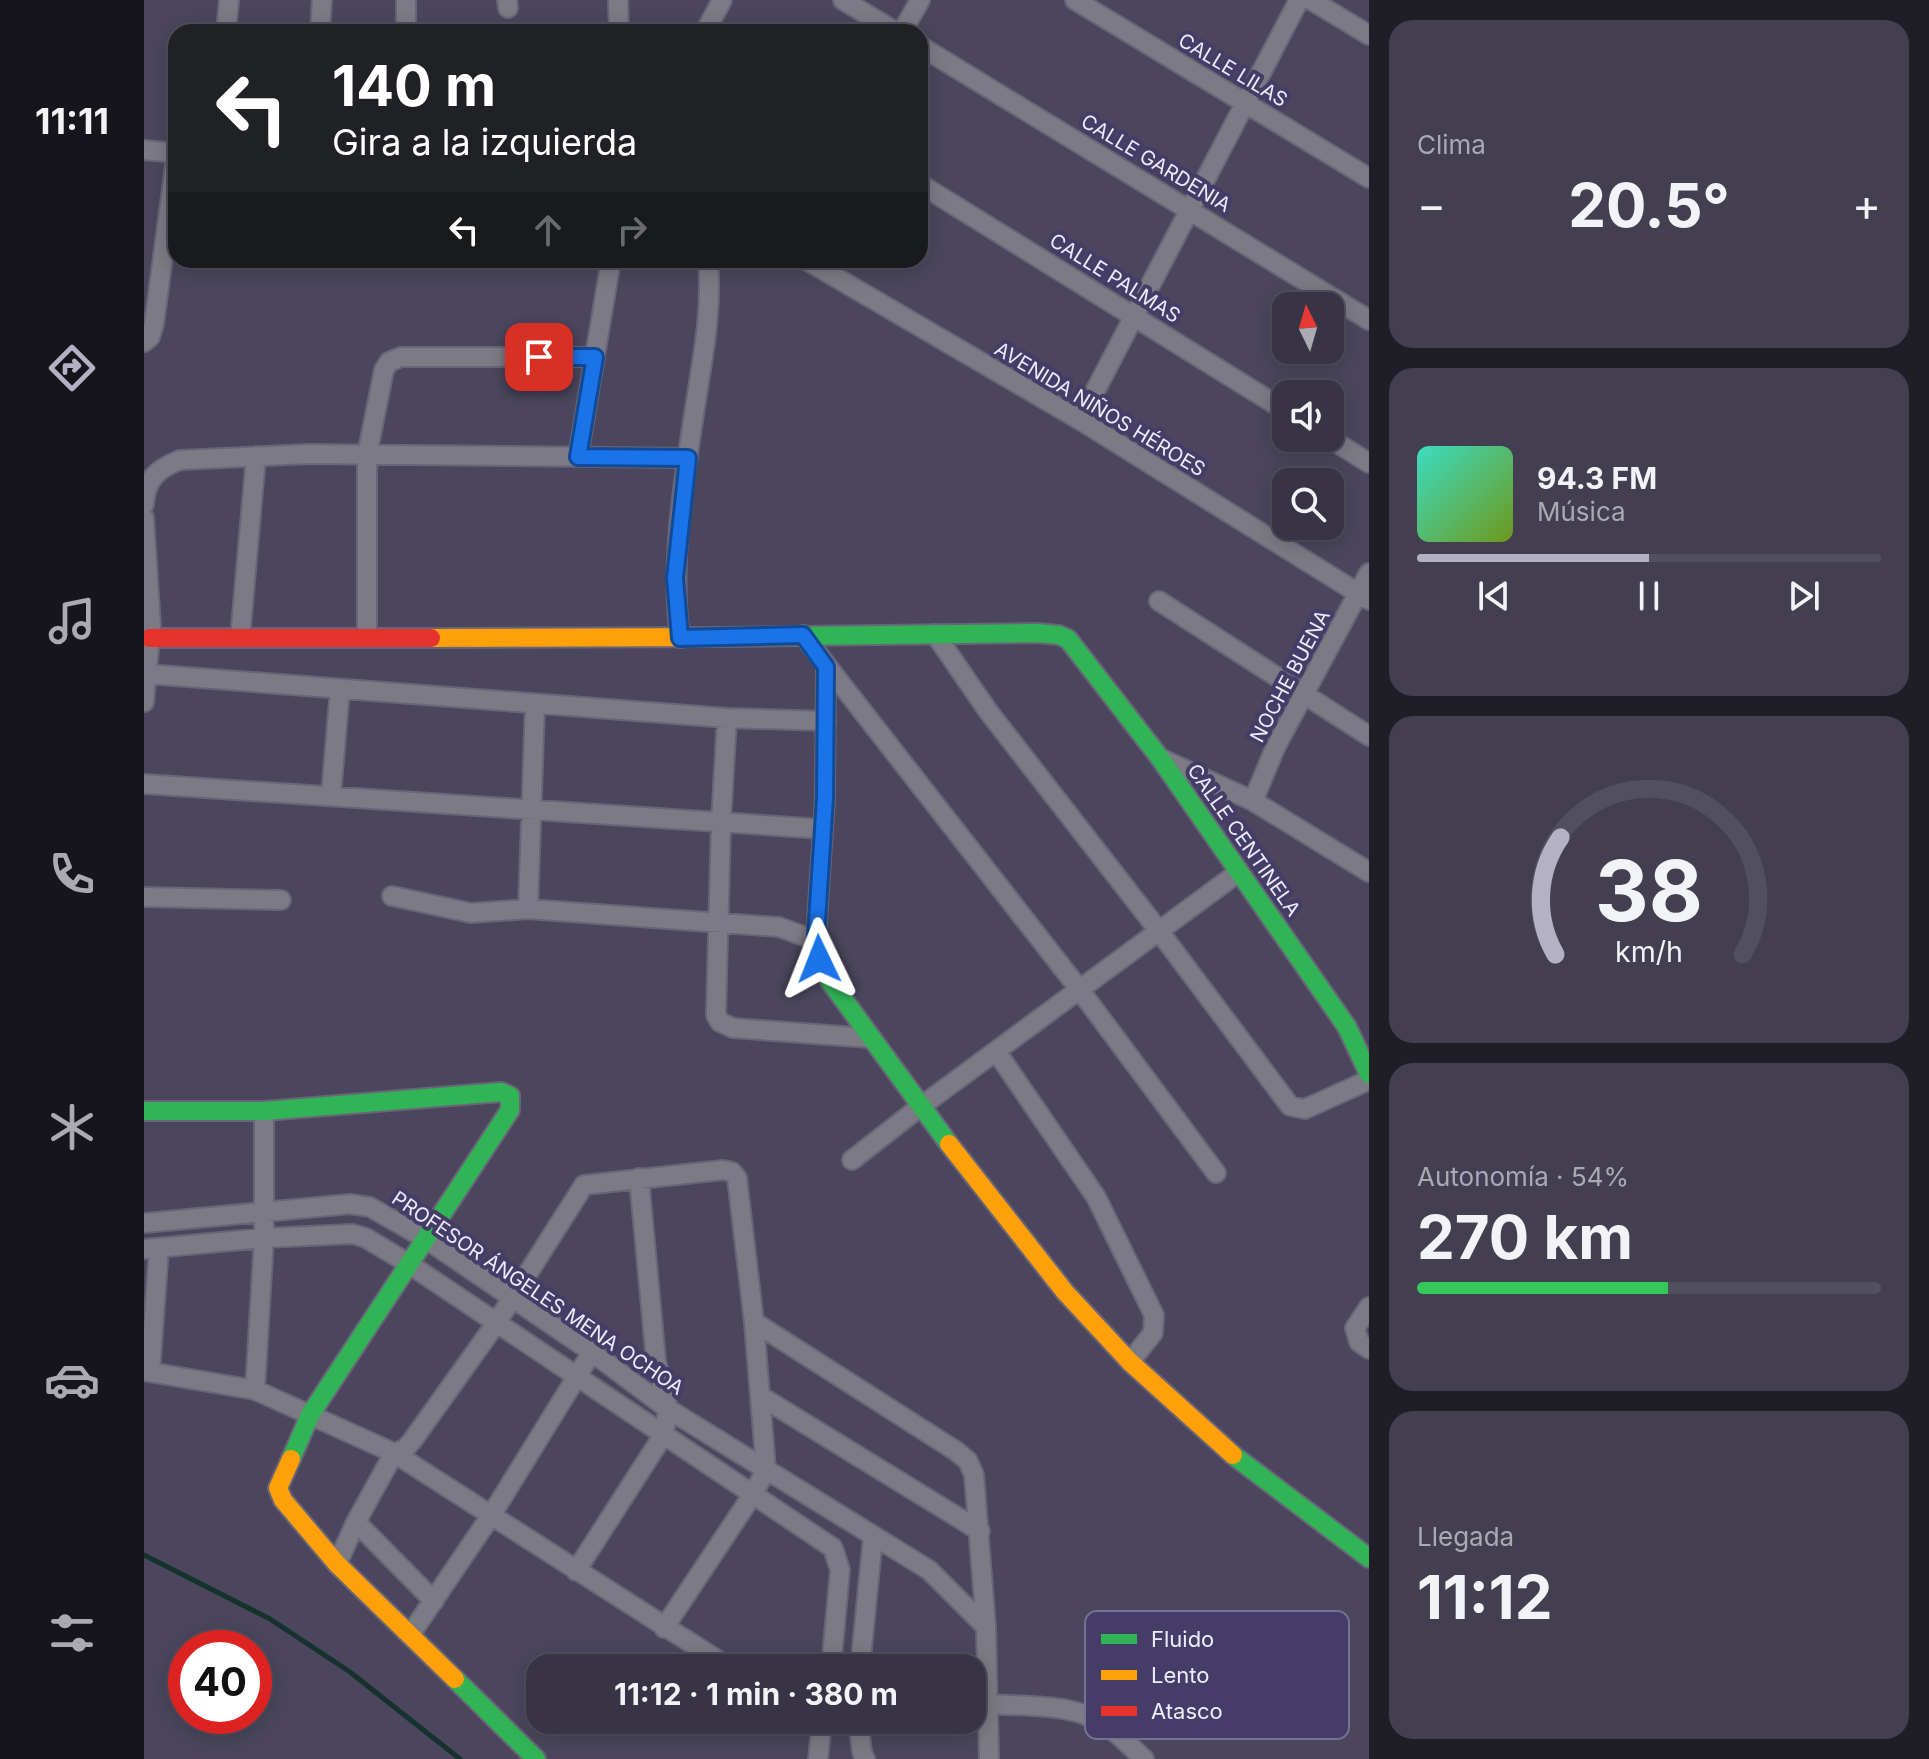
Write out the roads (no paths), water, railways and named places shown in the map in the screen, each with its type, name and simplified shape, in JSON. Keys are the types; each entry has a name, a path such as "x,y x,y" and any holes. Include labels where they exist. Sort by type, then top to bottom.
{"street":[{"path":"227,24 229,0"},
{"path":"320,24 322,0"},
{"path":"406,0 406,24"},
{"path":"618,0 619,24"},
{"path":"709,24 722,0"},
{"path":"843,0 885,24"},
{"path":"904,24 920,0"},
{"name":"CALLE LILAS","path":"1075,0 1369,178"},
{"path":"1080,420 1299,0"},
{"path":"1311,0 1369,35"},
{"name":"CALLE GARDENIA","path":"928,51 1369,320"},
{"path":"144,150 168,154"},
{"name":"CALLE PALMAS","path":"928,189 1272,402"},
{"path":"144,342 153,331 152,265 168,192"},
{"path":"578,457 610,268"},
{"path":"680,638 675,578 688,458 709,319 708,268"},
{"name":"AVENIDA NIÑOS HÉROES","path":"820,268 1080,420 1364,597"},
{"path":"367,638 367,455 384,370 389,362 401,357 595,357"},
{"path":"1344,447 1369,463"},
{"path":"144,504 145,488 152,476 164,466 180,460 367,455 688,458"},
{"path":"240,638 256,456"},
{"path":"144,518 150,638 144,702"},
{"name":"NOCHE BUENA","path":"1253,801 1276,746 1364,597 1369,573"},
{"path":"1159,601 1369,736"},
{"name":"CALLE CENTINELA","path":"935,634 1048,633 1068,639 1160,758 1347,1027 1369,1074"},
{"path":"150,638 680,638 935,634 988,711 1290,1106 1305,1109 1369,1080"},
{"path":"803,635 1079,989 1216,1173"},
{"path":"826,667 817,941 823,969 920,1107 1065,1292 1130,1362 1233,1455 1369,1558"},
{"path":"147,674 727,718 826,721"},
{"path":"331,795 340,689"},
{"path":"528,909 529,809 535,704"},
{"path":"727,718 715,1006 720,1022 733,1028 870,1038"},
{"path":"1160,758 1253,801 1369,872"},
{"path":"144,784 823,829"},
{"path":"852,1160 1239,872"},
{"path":"392,896 471,913 528,909 779,927 817,941"},
{"path":"144,897 281,900"},
{"path":"996,1051 1096,1197 1154,1315 1153,1333 1130,1362"},
{"path":"144,1111 264,1111 501,1092 510,1096 510,1110 310,1415 278,1488 283,1500 337,1564 536,1759"},
{"path":"255,1390 264,1238 264,1111"},
{"path":"337,1564 394,1453 405,1449 412,1441 497,1322 584,1185 723,1170 732,1172 737,1178 754,1322 766,1470 664,1628"},
{"path":"576,1571 664,1434 668,1409 656,1361 639,1178"},
{"name":"PROFESOR ÁNGELES MENA OCHOA","path":"144,1223 361,1205 377,1210 426,1239 592,1352 668,1409 929,1570 986,1627"},
{"path":"707,1654 394,1453 255,1390 147,1371 151,1249 345,1233 360,1235 409,1264 833,1548 840,1570 832,1654"},
{"path":"1369,1307 1355,1328 1359,1342 1369,1349"},
{"path":"754,1322 968,1461 974,1475 980,1531 989,1759"},
{"path":"410,1635 492,1514 592,1352"},
{"path":"760,1396 980,1531"},
{"path":"356,1522 434,1601"},
{"path":"861,1654 873,1537"},
{"path":"988,1704 1063,1709 1085,1715"},
{"path":"818,1759 819,1734"},
{"path":"821,1734 829,1759"},
{"path":"860,1734 865,1759"},
{"path":"1122,1739 1144,1759"}],"waterway":[{"path":"144,1555 270,1619 350,1672 460,1759"}]}
